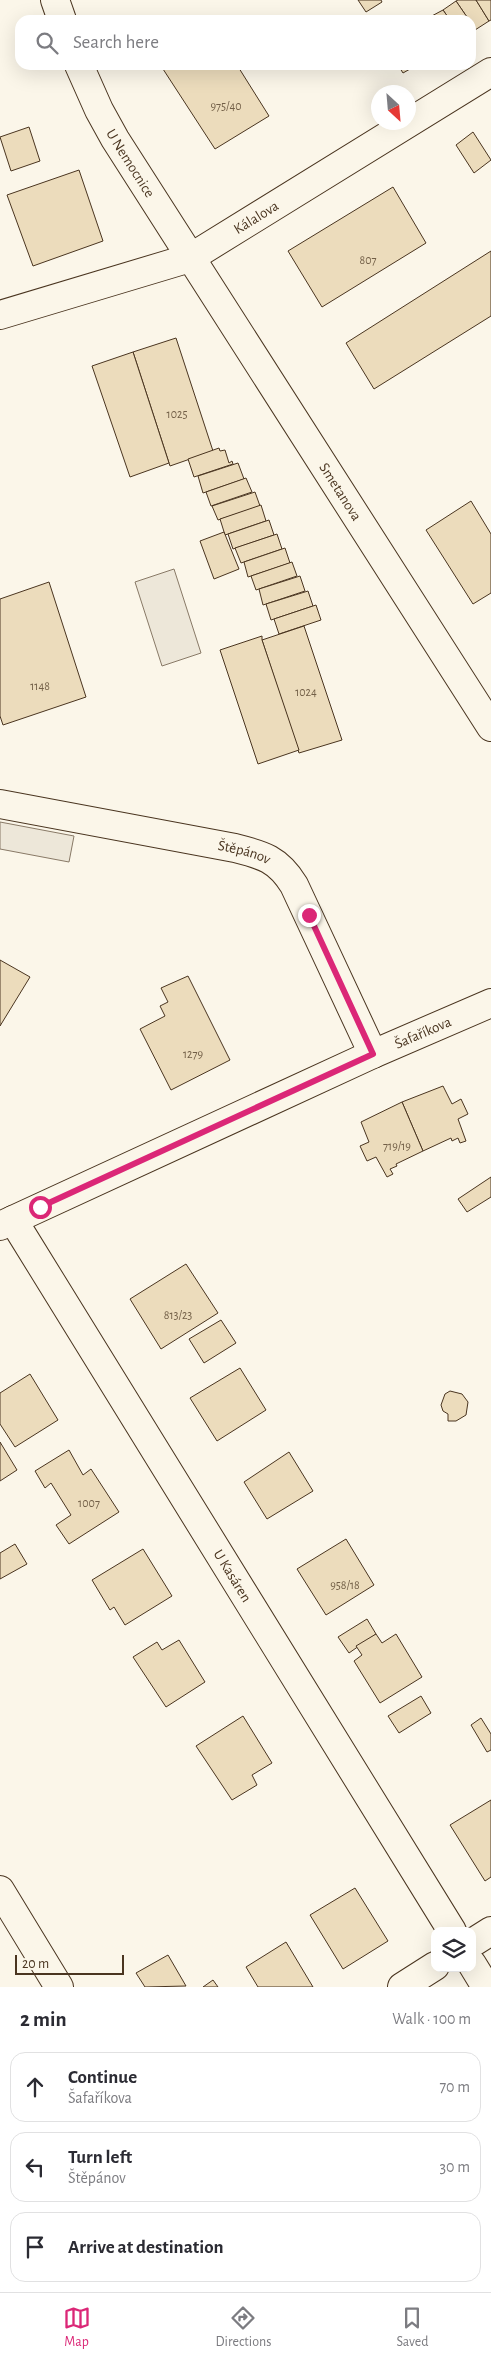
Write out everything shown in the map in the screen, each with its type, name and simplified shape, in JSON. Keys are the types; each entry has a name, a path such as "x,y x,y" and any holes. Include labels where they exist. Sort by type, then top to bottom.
{"street":[{"path":"55,0 60,15"},
{"name":"U Nemocnice","path":"81,70 98,110 190,258"},
{"name":"Kálalova","path":"0,315 190,258 491,72"},
{"name":"Smetanova","path":"190,258 491,727"},
{"name":"Štěpánov","path":"0,804 235,848 276,863 286,872 298,892 373,1054"},
{"name":"Šafaříkova","path":"7,1223 373,1054 491,1003"},
{"name":"U Kasáren","path":"7,1223 449,1927"},
{"path":"0,1890 59,1987"},
{"path":"476,1940 491,1931"},
{"path":"402,1987 431,1969"},
{"path":"476,1971 486,1987"}],"shaded area":[{"path":"174,569 201,653 162,666 135,582"},
{"path":"0,822 74,836 69,862 0,849"}],"building":[{"path":"358,0 381,0 382,2 366,12"},
{"path":"476,0 489,21 476,29 476,15 466,15 456,1"},
{"path":"476,0 491,0 491,20 489,21"},
{"path":"456,1 466,15 446,15 443,10"},
{"path":"443,10 446,15 434,15"},
{"path":"164,70 240,70 269,116 215,149"},
{"path":"29,127 40,161 11,171 0,137"},
{"path":"473,132 491,160 474,173 456,145"},
{"path":"79,170 103,241 33,266 7,195"},
{"path":"393,187 426,243 322,307 288,251"},
{"path":"491,251 491,316 374,389 346,343"},
{"path":"176,338 213,451 170,466 133,352"},
{"path":"133,352 169,463 130,477 92,366"},
{"path":"219,448 220,451 225,450 229,463 232,461 233,464 194,477 188,459"},
{"path":"238,463 244,479 203,493 198,476"},
{"path":"246,478 252,492 211,506 206,492"},
{"path":"255,492 260,506 218,520 212,506"},
{"path":"471,501 491,534 491,593 473,604 426,530"},
{"path":"261,505 266,521 225,535 220,519"},
{"path":"269,520 274,535 233,549 228,534"},
{"path":"224,532 239,569 214,579 200,541"},
{"path":"277,534 282,549 241,563 235,548"},
{"path":"285,548 290,563 248,577 244,562"},
{"path":"292,562 297,576 256,590 251,576"},
{"path":"300,576 305,591 263,605 259,589"},
{"path":"49,582 86,697 3,725 0,716 0,599"},
{"path":"308,591 313,606 271,620 266,604"},
{"path":"316,605 321,620 279,634 274,619"},
{"path":"304,626 342,740 299,753 262,640"},
{"path":"262,636 299,750 258,764 220,650"},
{"path":"0,960 30,977 0,1026"},
{"path":"188,976 230,1060 171,1090 140,1029 165,1016 160,1006 168,1002 161,988"},
{"path":"443,1086 452,1104 461,1099 468,1114 458,1119 466,1141 460,1143 458,1138 452,1141 451,1138 423,1151 402,1102"},
{"path":"402,1102 423,1151 396,1164 397,1166 390,1169 393,1174 387,1177 376,1157 367,1161 360,1146 369,1142 361,1122"},
{"path":"491,1177 491,1197 467,1212 458,1199"},
{"path":"186,1264 218,1313 161,1349 130,1299"},
{"path":"221,1320 236,1343 204,1363 189,1339"},
{"path":"240,1368 266,1410 217,1441 190,1398"},
{"path":"30,1374 58,1420 15,1447 0,1424 0,1393"},
{"path":"450,1391 462,1394 468,1402 466,1415 456,1421 448,1421 448,1414 443,1411 441,1405 445,1394"},
{"path":"0,1442 17,1470 0,1481"},
{"path":"69,1450 83,1475 91,1469 119,1512 69,1544 56,1525 71,1515 51,1483 45,1488 35,1471"},
{"path":"289,1452 313,1491 267,1519 244,1482"},
{"path":"346,1539 374,1585 326,1615 297,1569"},
{"path":"15,1544 27,1564 0,1579 0,1553"},
{"path":"143,1549 172,1596 125,1625 114,1607 110,1610 92,1580"},
{"path":"367,1619 376,1634 349,1653 338,1637"},
{"path":"376,1634 382,1643 396,1634 422,1677 380,1703 354,1661 362,1655 356,1646"},
{"path":"179,1640 205,1682 166,1707 133,1657 157,1642 162,1650"},
{"path":"421,1696 431,1713 399,1733 388,1716"},
{"path":"243,1716 272,1763 252,1775 257,1785 232,1800 196,1746"},
{"path":"481,1718 491,1734 491,1750 487,1752 471,1725"},
{"path":"491,1800 491,1877 485,1881 450,1825"},
{"path":"355,1888 388,1941 343,1969 310,1915"},
{"path":"286,1942 313,1987 258,1987 246,1967"},
{"path":"168,1955 186,1986 145,1987 136,1973"},
{"path":"213,1980 218,1987 203,1987"}],"route":[{"path":"40,1207 373,1054 309,915"}]}
